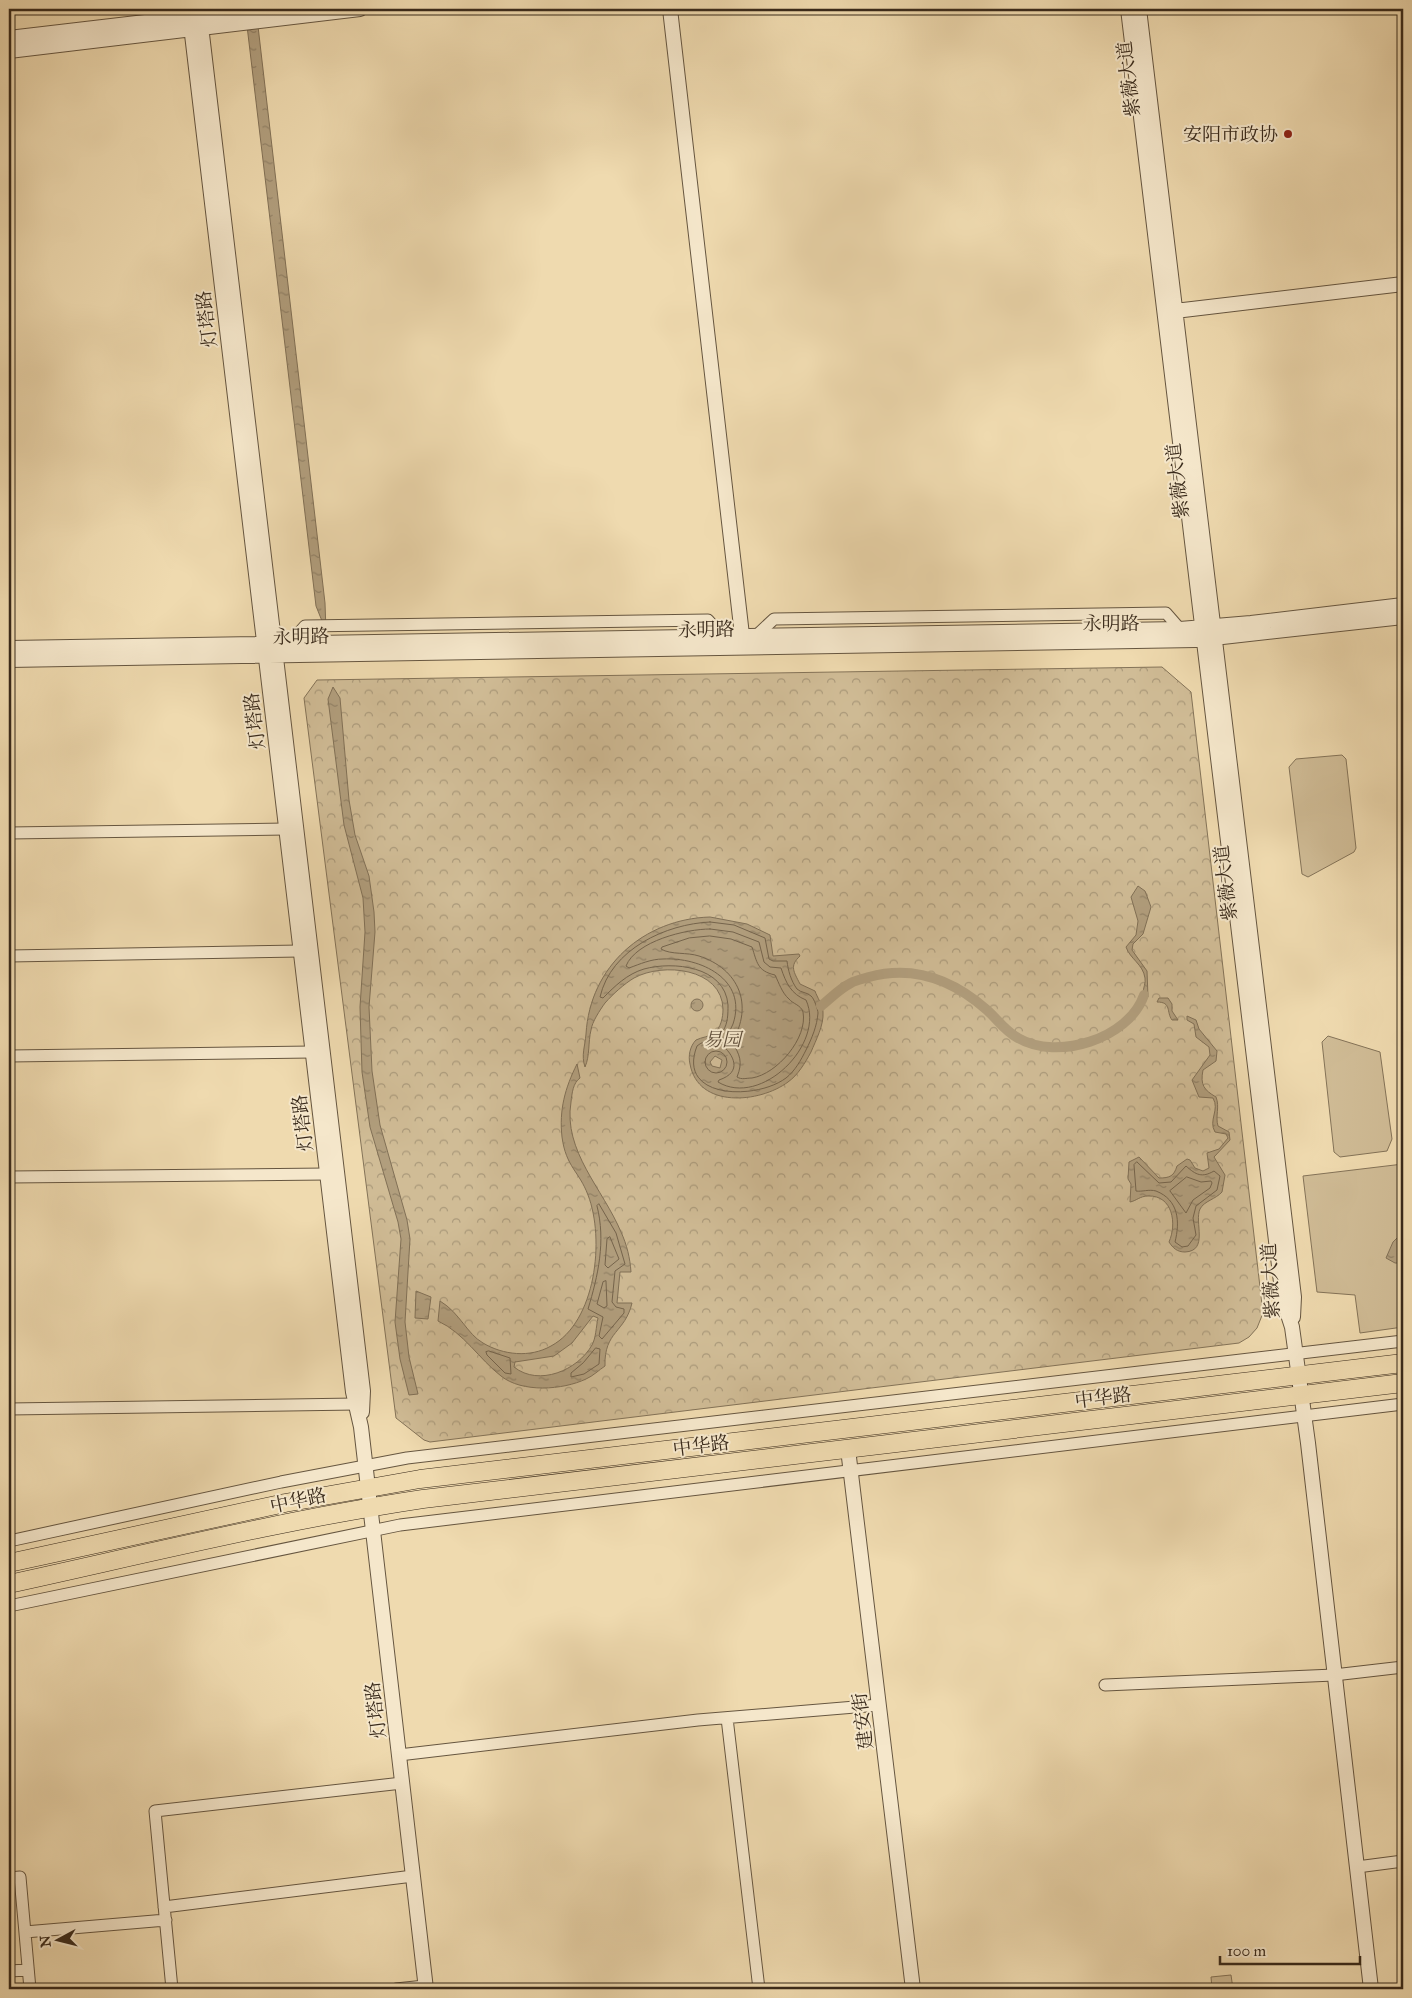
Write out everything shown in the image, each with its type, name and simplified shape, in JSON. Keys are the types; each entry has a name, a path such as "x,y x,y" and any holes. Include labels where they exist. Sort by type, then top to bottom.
{"highway":[{"name":"中华路","path":"9,1563 368,1487 1403,1363"},
{"name":"中华路","path":"9,1584 370,1507 1403,1383"}],"street":[{"path":"9,50 256,9"},
{"path":"9,38 195,18 360,9"},
{"path":"670,9 750,635"},
{"path":"679,9 750,635"},
{"name":"紫薇大道","path":"1128,9 1294,1297 1292,1327 1371,1989"},
{"name":"紫薇大道","path":"1139,9 1175,311 1209,633"},
{"name":"灯塔路","path":"195,18 270,649 363,1390 361,1427"},
{"path":"1175,311 1403,284"},
{"name":"永明路","path":"9,660 270,649 290,643 1180,629 1209,633 1403,605"},
{"name":"永明路","path":"9,648 270,649 1209,633 1403,617"},
{"name":"灯塔路","path":"270,649 286,829 300,951 356,1404 366,1466 426,1987"},
{"path":"9,833 286,829"},
{"path":"9,956 300,951"},
{"path":"9,1056 312,1052"},
{"path":"9,1177 327,1174"},
{"path":"9,1541 281,1482 407,1458 1403,1341"},
{"path":"9,1409 356,1404"},
{"path":"9,1606 373,1530 1403,1404"},
{"name":"建安街","path":"848,1449 913,1989"},
{"path":"1105,1685 1334,1675 1403,1667"},
{"path":"399,1755 727,1718 879,1705"},
{"path":"727,1718 759,1989"},
{"path":"172,1989 155,1811 402,1783"},
{"path":"1357,1867 1403,1861"},
{"path":"164,1906 413,1876"},
{"path":"9,1878 20,1877 30,1989"},
{"path":"25,1932 166,1920"},
{"path":"9,1971 28,1970"},
{"path":"396,1989 426,1987"}],"green space":[{"name":"易园","path":"1162,667 1191,692 1263,1313 1257,1328 1249,1337 1239,1343 430,1442 424,1440 396,1418 304,698 317,680"},
{"path":"1342,755 1346,759 1356,848 1354,852 1308,877 1302,874 1289,767 1296,759"},
{"path":"1328,1036 1380,1052 1392,1139 1387,1151 1340,1157 1334,1152 1322,1042"},
{"path":"1403,1164 1403,1327 1360,1333 1355,1295 1317,1292 1303,1176"},
{"path":"1231,1975 1233,1989 1212,1989 1211,1977"}],"water":[{"path":"245,9 256,9 325,603 326,631 316,606"},
{"path":"333,687 340,698 349,800 355,835 369,876 374,912 375,932 369,1007 372,1071 380,1125 407,1220 410,1239 405,1322 409,1357 418,1394 409,1395 400,1359 395,1322 401,1239 398,1222 370,1127 362,1072 360,1007 365,932 363,898 344,825 328,699"},
{"path":"1138,886 1145,891 1151,907 1143,934 1133,944 1132,950 1147,971 1148,997 1143,994 1144,973 1126,947 1136,935 1138,921 1131,897"},
{"path":"710,917 747,924 770,935 773,956 799,954 800,956 794,966 794,973 800,984 815,991 823,1010 823,1017 811,1052 801,1068 792,1079 776,1089 762,1094 732,1098 717,1095 705,1089 695,1079 689,1061 691,1048 696,1040 716,1031 721,1022 723,1009 720,995 713,985 702,977 689,972 675,970 660,970 634,978 605,1003 592,1027 585,1067 583,1055 590,1010 598,987 610,968 625,951 643,937 663,927 686,920","holes":["715,1056 722,1060 720,1068 712,1066 710,1062"]},
{"path":"1159,998 1168,998 1172,1004 1172,1011 1178,1020 1172,1020 1167,1006 1162,1002 1157,1002"},
{"path":"695,999 699,999 703,1005 699,1011 695,1011 691,1007 691,1003"},
{"path":"1187,1016 1196,1020 1199,1029 1217,1051 1216,1061 1203,1070 1202,1080 1208,1092 1216,1097 1218,1104 1218,1126 1229,1132 1230,1140 1214,1157 1225,1175 1222,1192 1204,1204 1200,1209 1199,1241 1197,1247 1185,1252 1176,1249 1169,1242 1173,1227 1168,1205 1163,1200 1148,1196 1130,1202 1131,1184 1128,1179 1129,1162 1139,1157 1159,1178 1171,1176 1177,1166 1187,1159 1190,1160 1195,1168 1203,1171 1209,1168 1207,1153 1219,1149 1228,1138 1226,1134 1215,1132 1213,1128 1215,1102 1213,1098 1199,1097 1192,1080 1210,1055 1209,1047 1196,1037 1194,1024 1187,1020"},
{"path":"577,1064 580,1078 574,1085 572,1092 570,1120 573,1137 586,1169 621,1232 628,1252 631,1272 620,1272 617,1303 632,1303 625,1321 608,1346 605,1366 589,1378 577,1383 555,1387 531,1387 520,1385 501,1376 456,1332 438,1321 440,1301 453,1311 477,1339 499,1350 517,1354 543,1350 551,1346 566,1334 578,1318 587,1299 593,1278 596,1234 588,1195 566,1155 562,1137 562,1108","holes":["593,1316 598,1318 592,1345 586,1354 568,1368 557,1373 535,1376 524,1373 514,1367 515,1362 554,1356 572,1343"]},
{"path":"1403,1232 1403,1263 1395,1263 1386,1258 1393,1242"},
{"path":"416,1291 431,1297 428,1319 415,1318"}],"waterway":[{"path":"821,1006 843,988 857,980 885,974 917,974 946,983 960,990 974,999 1005,1029 1018,1038 1034,1045 1052,1047 1090,1042 1108,1034 1123,1024 1136,1010 1144,995"}],"place":[{"name":"安阳市政协","path":"1288,134"}]}
